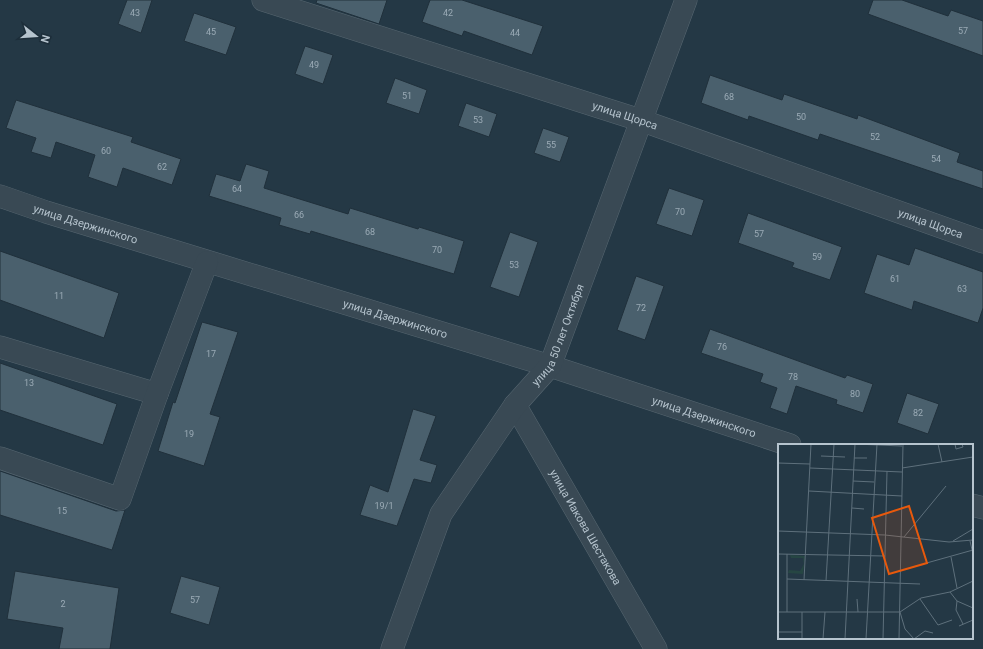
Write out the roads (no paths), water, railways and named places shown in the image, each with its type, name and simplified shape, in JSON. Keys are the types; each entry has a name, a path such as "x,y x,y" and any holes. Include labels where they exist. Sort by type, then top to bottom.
{"street":[{"name":"улица Щорса","path":"263,0 303,6 643,121 983,242"},
{"name":"улица 50 лет Октября","path":"392,649 441,514 515,405 550,366 643,121 686,0"},
{"name":"улица Дзержинского","path":"0,196 46,212 207,262 550,366 787,444"},
{"path":"0,458 120,499 157,394 207,262"},
{"path":"0,347 157,394"},
{"name":"улица Иакова Шестакова","path":"515,405 656,649"},
{"path":"973,505 983,508"}]}
